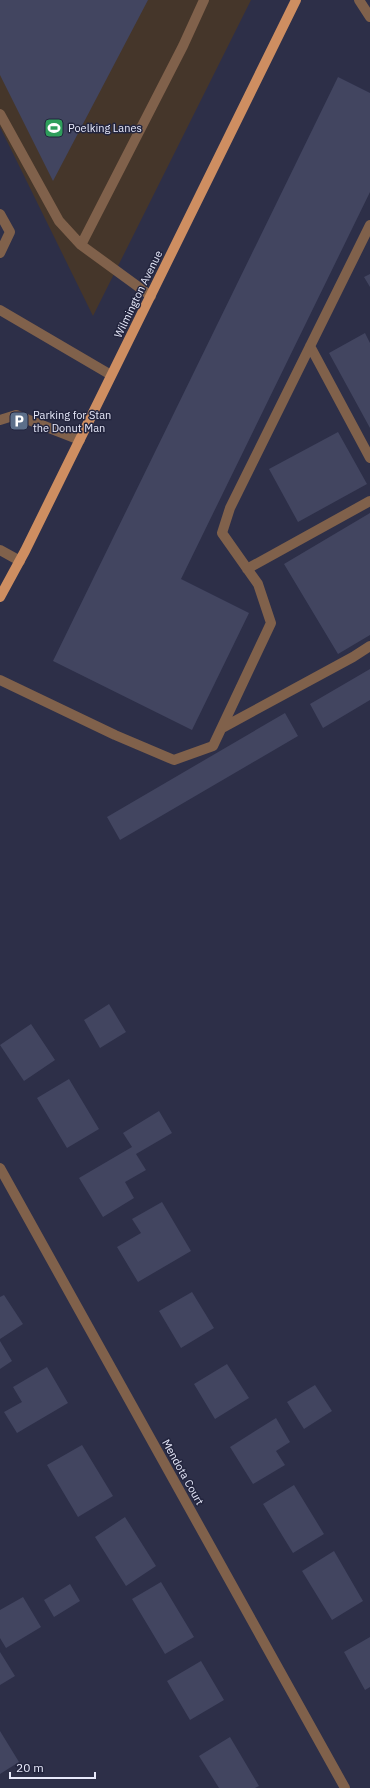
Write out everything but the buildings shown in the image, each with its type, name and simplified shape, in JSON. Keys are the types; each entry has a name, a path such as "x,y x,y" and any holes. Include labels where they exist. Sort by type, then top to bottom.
{"main road":[{"name":"Wilmington Avenue","path":"0,597 20,561 80,440 296,0"}],"street":[{"path":"80,245 183,46 204,0"},
{"path":"359,0 370,17"},
{"path":"0,114 59,221 80,245 151,296"},
{"path":"0,214 10,232 0,253"},
{"path":"0,680 115,736 174,760 213,746 271,624 258,584 222,533 230,508 370,225"},
{"path":"0,310 112,375"},
{"path":"310,346 370,458"},
{"path":"0,420 16,415 80,440"},
{"path":"247,569 370,501"},
{"path":"0,550 20,561"},
{"path":"222,728 353,657 370,646"},
{"name":"Mendota Court","path":"0,1168 345,1788"}],"shaded area":[{"path":"0,0 251,0 93,316 0,127"}],"place":[{"name":"Poelking Lanes","path":"54,128"},
{"name":"Parking for Stan the Donut Man","path":"19,421"}]}
